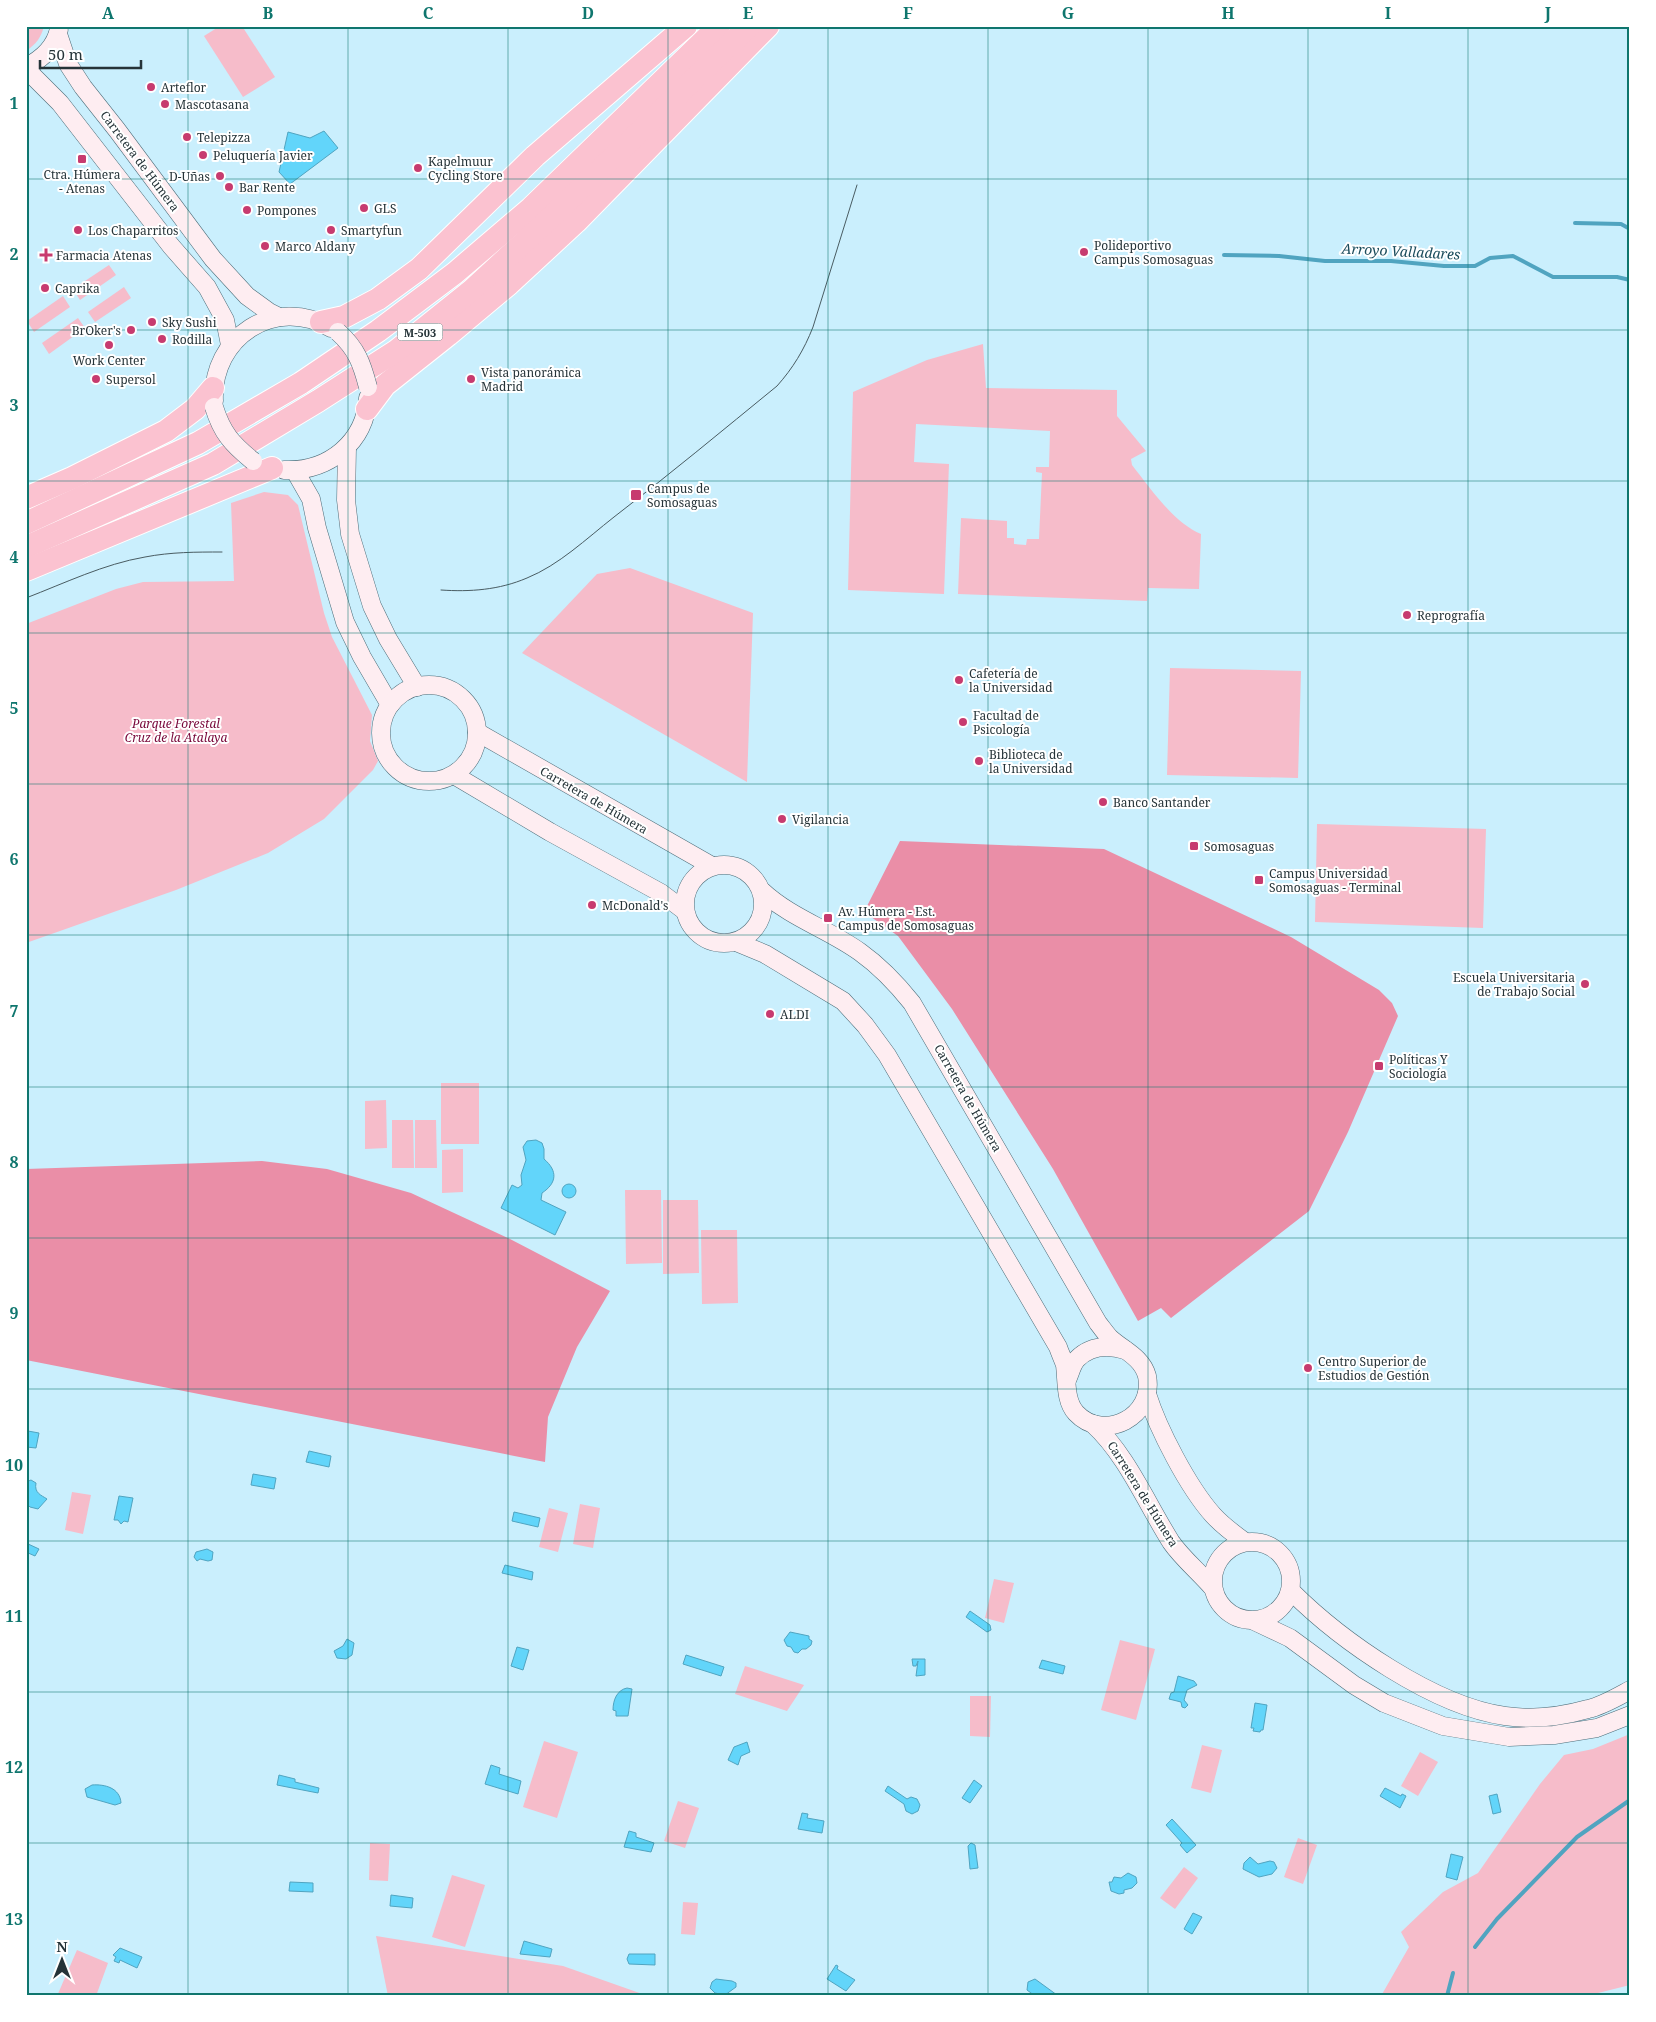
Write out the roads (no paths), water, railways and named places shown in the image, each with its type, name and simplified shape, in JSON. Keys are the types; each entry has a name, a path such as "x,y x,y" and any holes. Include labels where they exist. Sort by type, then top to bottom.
{"highway":[{"path":"330,327 344,317 378,299 419,269 535,156 686,26"},
{"name":"M-503","path":"26,523 198,443 301,383 378,330 455,273 531,208 719,26"},
{"name":"M-503","path":"26,547 213,464 396,350 472,290 547,221 749,26"},
{"name":"M-503","path":"368,398 501,290 576,222 768,26"},
{"path":"26,498 72,478 166,431 214,397"},
{"path":"26,570 262,465"}],"street":[{"path":"59,30 51,49 26,68 60,103 171,246 207,287 226,320 230,345"},
{"name":"Carretera de Húmera","path":"59,30 68,64 82,86 213,259 246,296 279,317"},
{"path":"279,317 300,317 330,327 348,341 362,363 368,398 362,427 347,446 331,460 310,468 295,471 262,465 233,445 219,424 214,397 218,366 230,345 243,333 260,322 279,317"},
{"path":"347,446 346,500 350,534 372,606 388,639 417,687"},
{"path":"295,471 311,499 317,528 345,622 362,657 390,705"},
{"path":"429,685 453,692 462,699 473,714 477,732 475,749 467,764 454,775 435,781 414,779 397,769 388,758 382,746 381,731 390,705 402,694 417,687 429,685"},
{"name":"Carretera de Húmera","path":"477,732 712,866"},
{"path":"454,775 550,832 661,893 685,911"},
{"path":"730,864 745,870 756,880 762,891 764,908 757,926 744,938 736,942 719,943 704,938 692,927 685,911 686,892 698,873 712,866 730,864"},
{"name":"Carretera de Húmera","path":"762,891 787,912 858,951 890,976 906,996 932,1036 1098,1323 1110,1338 1126,1350"},
{"path":"736,942 765,954 843,1001 865,1025 887,1055 1058,1347 1064,1363 1069,1402 1077,1414 1093,1424 1110,1427 1127,1422 1141,1409 1147,1394"},
{"path":"1066,1381 1076,1359 1093,1348 1111,1346 1126,1350 1139,1360 1147,1376 1147,1394 1153,1413 1186,1475 1212,1514 1227,1529 1246,1542"},
{"name":"Carretera de Húmera","path":"1093,1424 1108,1438 1119,1454 1173,1544 1212,1587"},
{"path":"1254,1621 1266,1619 1280,1610 1287,1601 1291,1591 1291,1572 1284,1558 1274,1548 1259,1542 1246,1542 1229,1549 1217,1562 1212,1587 1223,1609 1236,1618 1254,1621 1290,1638 1354,1685 1384,1703 1443,1726 1509,1737 1554,1735 1597,1728 1630,1714"},
{"path":"1291,1591 1310,1611 1365,1652 1426,1689 1464,1706 1506,1716 1548,1717 1590,1709 1630,1690"}],"water":[{"path":"324,131 338,148 290,184 279,172 288,132 310,138"},
{"path":"536,1140 542,1143 544,1159 552,1168 554,1177 551,1185 542,1193 541,1200 566,1212 555,1235 501,1208 512,1185 518,1188 522,1185 521,1175 526,1160 523,1147 527,1141"},
{"path":"569,1184 574,1186 576,1191 574,1196 569,1198 564,1196 562,1191 564,1186"},
{"path":"28,1431 39,1433 36,1448 26,1447"},
{"path":"309,1451 331,1456 329,1467 306,1462"},
{"path":"253,1474 276,1478 274,1489 251,1485"},
{"path":"31,1480 36,1483 38,1493 47,1499 38,1509 30,1507 26,1503 26,1482"},
{"path":"119,1496 133,1498 128,1522 124,1521 121,1524 118,1520 114,1520"},
{"path":"514,1512 540,1518 538,1527 512,1521"},
{"path":"26,1543 39,1549 35,1556 26,1552"},
{"path":"207,1549 213,1552 212,1560 200,1559 197,1561 194,1557 196,1552"},
{"path":"505,1565 533,1572 532,1580 502,1573"},
{"path":"970,1611 990,1625 991,1630 987,1632 966,1617"},
{"path":"790,1632 809,1636 809,1639 812,1641 811,1645 798,1653 794,1652 791,1647 787,1646 784,1640"},
{"path":"347,1639 354,1643 352,1655 346,1659 337,1658 334,1651 343,1646"},
{"path":"517,1647 529,1650 523,1670 511,1666"},
{"path":"686,1655 724,1667 721,1676 683,1664"},
{"path":"912,1659 925,1659 925,1675 916,1676 918,1661 916,1666 913,1666"},
{"path":"1042,1660 1065,1666 1063,1674 1039,1668"},
{"path":"1178,1676 1194,1681 1197,1685 1187,1690 1184,1700 1188,1705 1185,1708 1182,1707 1181,1702 1169,1699 1171,1693 1174,1692"},
{"path":"627,1688 632,1689 628,1716 616,1716 616,1711 613,1710 615,1699 618,1693"},
{"path":"1255,1703 1267,1705 1263,1730 1260,1732 1253,1731 1254,1728 1251,1728"},
{"path":"747,1742 750,1752 741,1756 738,1765 728,1760 734,1747"},
{"path":"491,1765 500,1768 499,1774 521,1781 518,1794 485,1784"},
{"path":"279,1775 295,1779 295,1782 319,1788 318,1793 277,1785"},
{"path":"974,1780 982,1786 970,1803 962,1798"},
{"path":"92,1785 107,1786 115,1790 121,1803 115,1805 87,1797 85,1789"},
{"path":"888,1786 907,1799 911,1797 917,1799 920,1805 918,1811 912,1814 906,1811 904,1804 885,1791"},
{"path":"1385,1788 1401,1796 1402,1794 1406,1796 1400,1808 1380,1796"},
{"path":"1497,1794 1501,1812 1493,1814 1489,1796"},
{"path":"802,1813 808,1814 807,1818 824,1821 822,1833 798,1829"},
{"path":"1172,1819 1196,1845 1187,1853 1180,1845 1182,1843 1166,1825"},
{"path":"629,1831 636,1833 636,1837 654,1843 651,1852 624,1847"},
{"path":"971,1843 975,1845 978,1868 970,1869 968,1846"},
{"path":"1451,1854 1463,1857 1457,1880 1446,1877"},
{"path":"1250,1857 1258,1864 1274,1862 1277,1868 1272,1874 1259,1877 1243,1869 1244,1863"},
{"path":"1128,1873 1136,1877 1137,1883 1132,1888 1124,1890 1124,1893 1119,1894 1111,1891 1109,1882 1112,1882 1114,1877 1121,1878"},
{"path":"290,1882 313,1883 313,1892 289,1891"},
{"path":"391,1895 413,1898 412,1908 390,1906"},
{"path":"1193,1913 1202,1917 1192,1934 1184,1929"},
{"path":"524,1941 552,1949 550,1957 520,1954"},
{"path":"120,1948 142,1957 137,1968 120,1960 119,1963 114,1961 116,1957 113,1955"},
{"path":"629,1954 655,1954 655,1965 629,1964 627,1959"},
{"path":"836,1965 838,1966 837,1969 855,1980 846,1991 827,1979"},
{"path":"716,1979 732,1981 736,1983 736,1987 725,1995 715,1993 710,1988 712,1982"},
{"path":"1035,1979 1057,1996 1035,1996 1027,1990 1028,1982"}],"waterway":[{"path":"1575,223 1621,224 1630,229"},
{"name":"Arroyo Valladares","path":"1224,255 1279,256 1325,261 1391,261 1444,266 1475,266 1490,258 1513,256 1553,277 1617,277 1630,280"},
{"path":"1475,1947 1497,1919 1577,1837 1630,1800"},
{"path":"1447,1996 1453,1973"}],"tram line":[{"path":"441,590 463,591 495,588 539,573 583,543 777,386 798,358 813,327 857,185"},
{"path":"26,598 85,574 130,560 174,553 222,552"}],"place":[{"name":"Arteflor","path":"151,87"},
{"name":"Mascotasana","path":"165,104"},
{"name":"Telepizza","path":"187,137"},
{"name":"Peluquería Javier","path":"203,155"},
{"name":"Ctra. Húmera - Atenas","path":"82,159"},
{"name":"Kapelmuur Cycling Store","path":"418,168"},
{"name":"D-Uñas","path":"220,176"},
{"name":"Bar Rente","path":"229,187"},
{"name":"GLS","path":"364,208"},
{"name":"Pompones","path":"247,210"},
{"name":"Los Chaparritos","path":"78,230"},
{"name":"Smartyfun","path":"331,230"},
{"name":"Marco Aldany","path":"265,246"},
{"name":"Polideportivo Campus Somosaguas","path":"1084,252"},
{"name":"Farmacia Atenas","path":"46,255"},
{"name":"Caprika","path":"45,288"},
{"name":"Sky Sushi","path":"152,322"},
{"name":"BrOker's","path":"131,330"},
{"name":"Rodilla","path":"162,339"},
{"name":"Work Center","path":"109,345"},
{"name":"Supersol","path":"96,379"},
{"name":"Vista panorámica Madrid","path":"471,379"},
{"name":"Campus de Somosaguas","path":"636,495"},
{"name":"Reprografía","path":"1407,615"},
{"name":"Cafetería de la Universidad","path":"959,680"},
{"name":"Facultad de Psicología","path":"963,722"},
{"name":"Biblioteca de la Universidad","path":"979,761"},
{"name":"Banco Santander","path":"1103,802"},
{"name":"Vigilancia","path":"782,819"},
{"name":"Somosaguas","path":"1194,846"},
{"name":"Campus Universidad Somosaguas - Terminal","path":"1259,880"},
{"name":"McDonald's","path":"592,905"},
{"name":"Av. Húmera - Est. Campus de Somosaguas","path":"828,918"},
{"name":"Escuela Universitaria de Trabajo Social","path":"1585,984"},
{"name":"ALDI","path":"770,1014"},
{"name":"Políticas Y Sociología","path":"1379,1066"},
{"name":"Centro Superior de Estudios de Gestión","path":"1308,1368"}],"park label":[{"name":"Parque Forestal Cruz de la Atalaya","path":"176,730"}]}
